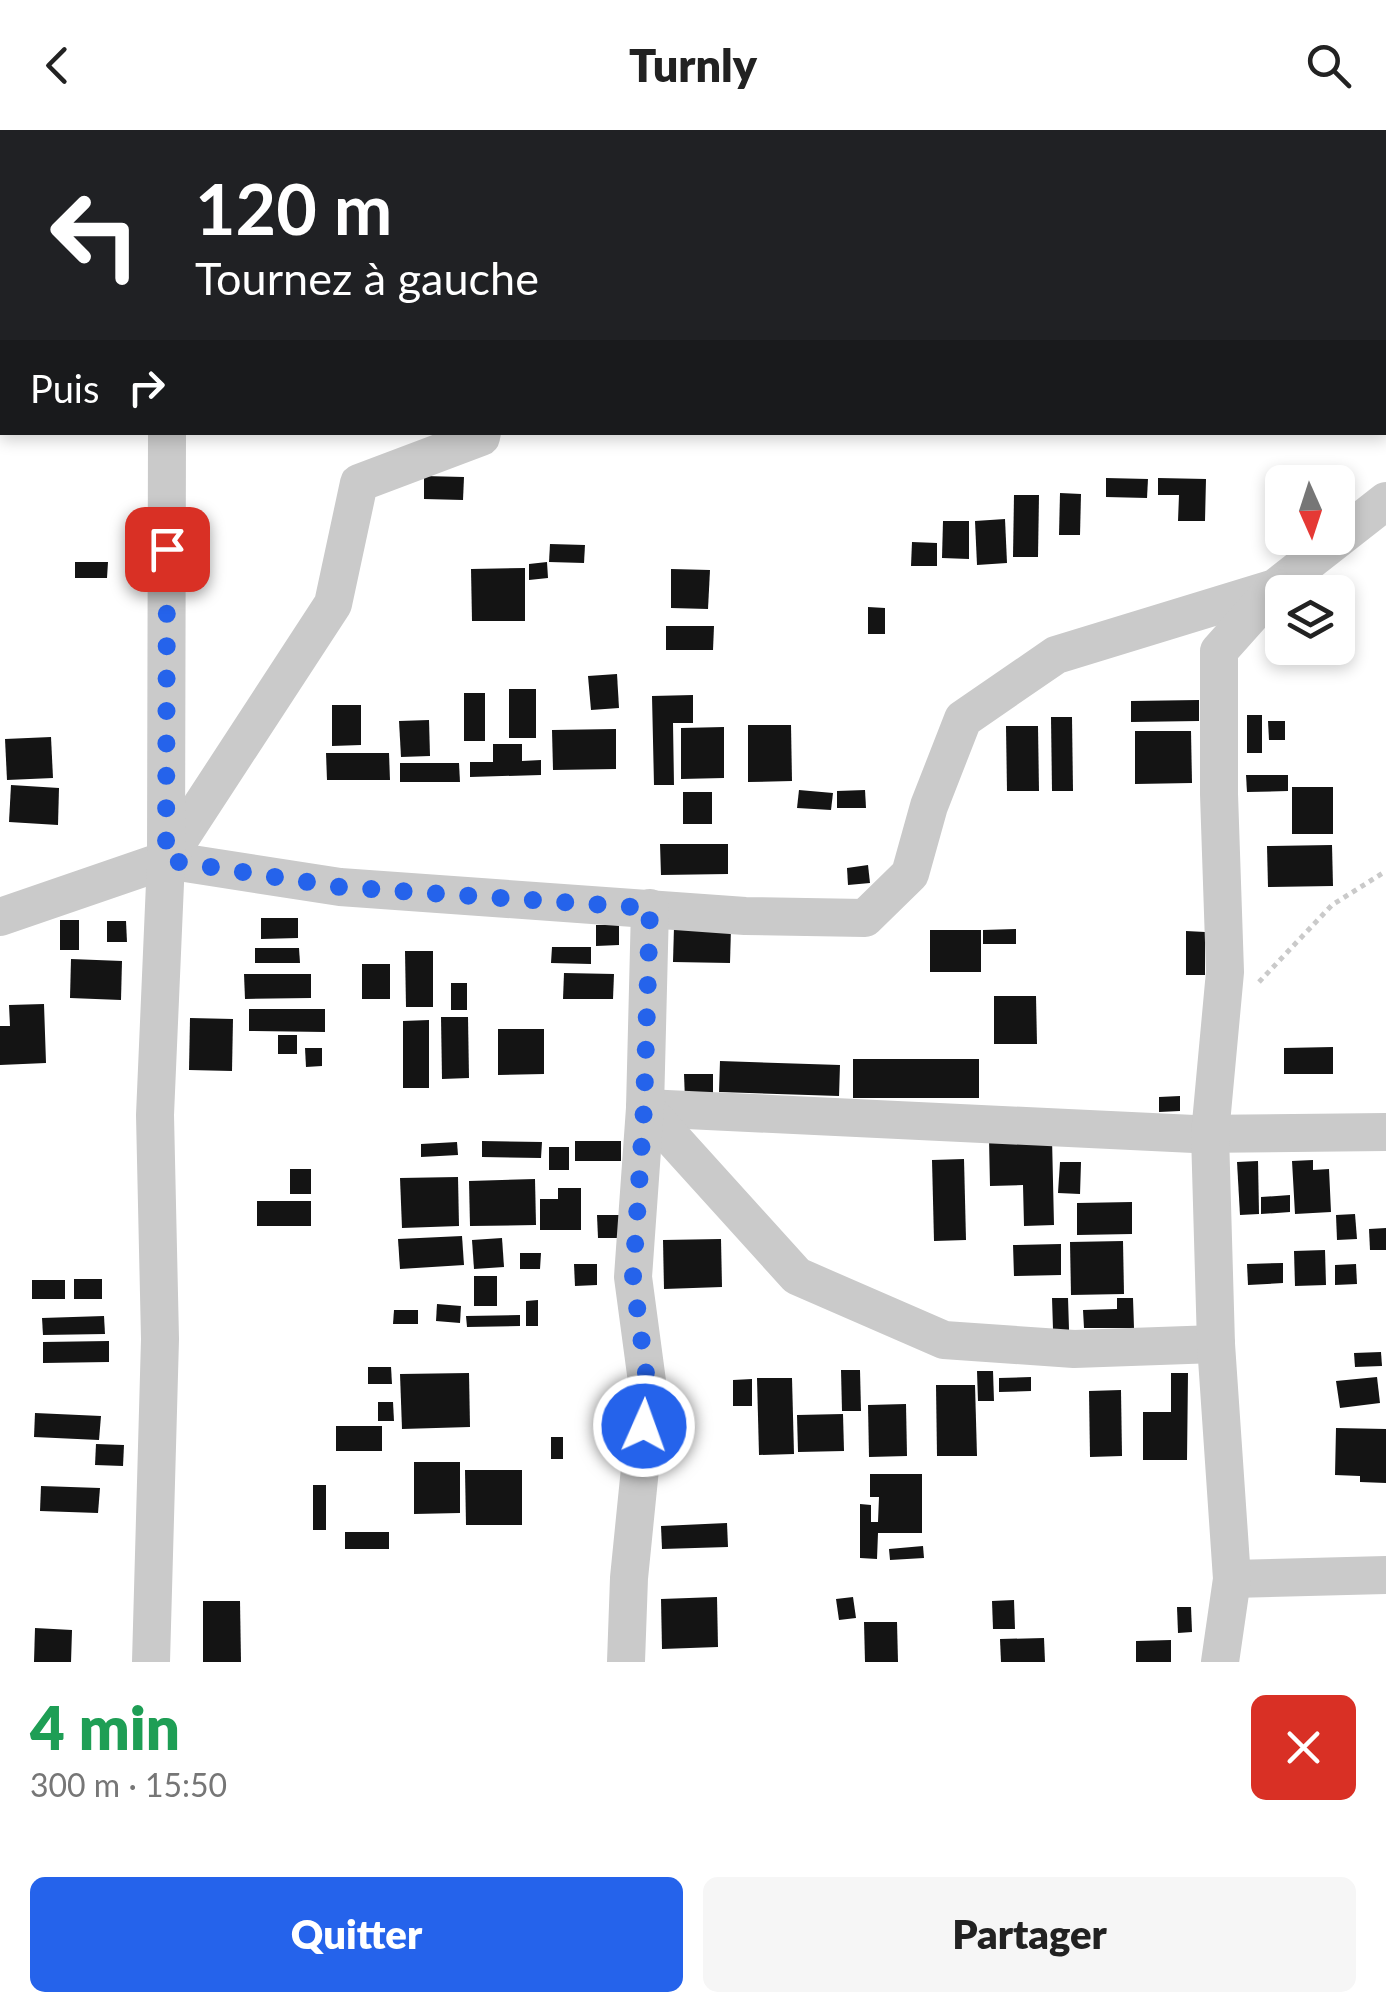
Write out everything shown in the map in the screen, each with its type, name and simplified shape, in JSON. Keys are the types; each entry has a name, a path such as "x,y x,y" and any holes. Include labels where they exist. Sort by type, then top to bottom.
{"street":[{"path":"150,1662 160,1339 155,1115 166,860 167,435"},
{"path":"166,860 332,604 358,483 481,435"},
{"path":"1292,575 1386,501"},
{"path":"0,917 166,860 340,887 745,916 864,918 910,874 929,806 963,718 1056,655 1265,591"},
{"path":"1220,1662 1232,1579 1216,1344 1210,1134 1224,972 1219,651 1265,600"},
{"path":"626,1662 629,1578 648,1388 633,1277 644,1108 650,908"},
{"path":"644,1108 1210,1134 1386,1132"},
{"path":"644,1108 797,1276 944,1340 1074,1349 1216,1344"},
{"path":"1232,1579 1386,1574"}],"path":[{"path":"1256,986 1332,905 1386,872"}],"building":[{"path":"424,476 464,477 463,500 424,499"},
{"path":"1106,478 1148,479 1147,498 1106,497"},
{"path":"1158,478 1206,479 1205,521 1178,521 1179,495 1158,495"},
{"path":"1060,493 1081,494 1080,535 1059,535"},
{"path":"1014,495 1039,495 1038,557 1013,557"},
{"path":"1005,519 1007,563 977,565 975,521"},
{"path":"943,521 969,521 969,559 942,558"},
{"path":"912,542 937,543 937,566 911,566"},
{"path":"550,544 585,545 584,563 549,562"},
{"path":"75,562 108,562 107,578 75,578"},
{"path":"547,562 548,578 529,580 529,564"},
{"path":"525,568 525,621 472,621 471,569"},
{"path":"671,569 710,570 708,609 671,608"},
{"path":"868,607 885,608 885,634 868,634"},
{"path":"666,626 714,626 713,650 666,650"},
{"path":"617,674 619,708 591,710 588,676"},
{"path":"509,689 536,689 536,738 509,738"},
{"path":"464,693 485,693 485,741 464,741"},
{"path":"693,695 693,723 673,723 674,785 654,785 652,696"},
{"path":"1199,700 1199,721 1131,722 1131,701"},
{"path":"332,705 361,705 361,745 332,746"},
{"path":"1247,715 1262,715 1262,753 1247,753"},
{"path":"1051,717 1072,717 1073,791 1052,791"},
{"path":"429,720 430,756 401,757 399,721"},
{"path":"1268,721 1285,721 1285,740 1269,740"},
{"path":"748,725 791,725 792,781 748,782"},
{"path":"1006,726 1038,726 1039,791 1007,791"},
{"path":"724,727 724,778 681,779 681,728"},
{"path":"616,729 616,769 553,770 552,730"},
{"path":"1135,731 1191,731 1192,783 1135,784"},
{"path":"51,737 53,778 7,780 5,739"},
{"path":"493,744 522,744 522,761 541,760 541,775 470,777 470,762 493,762"},
{"path":"326,753 389,753 390,780 327,780"},
{"path":"400,763 459,763 460,782 400,782"},
{"path":"1246,775 1288,775 1288,791 1247,792"},
{"path":"11,785 59,788 58,825 9,822"},
{"path":"1292,787 1333,787 1333,834 1292,834"},
{"path":"799,790 833,793 831,810 797,808"},
{"path":"865,790 866,808 837,808 837,791"},
{"path":"683,792 712,792 712,824 683,824"},
{"path":"660,844 728,844 728,874 661,875"},
{"path":"1332,845 1333,886 1268,887 1267,846"},
{"path":"868,865 870,883 848,885 847,868"},
{"path":"261,918 298,918 298,938 261,939"},
{"path":"60,920 79,920 79,950 60,950"},
{"path":"107,921 126,921 127,942 107,942"},
{"path":"596,925 619,925 619,945 596,946"},
{"path":"674,927 731,928 730,963 673,962"},
{"path":"1016,929 1016,944 983,944 983,930"},
{"path":"930,930 981,930 981,972 930,972"},
{"path":"1186,931 1205,932 1205,975 1186,975"},
{"path":"552,947 591,947 591,964 551,963"},
{"path":"255,948 299,948 300,963 255,963"},
{"path":"405,951 433,951 433,1007 406,1007"},
{"path":"71,959 122,961 121,1000 70,998"},
{"path":"362,964 390,964 390,999 362,999"},
{"path":"564,973 614,974 613,999 563,999"},
{"path":"244,974 311,974 311,998 245,999"},
{"path":"451,983 467,983 467,1010 451,1010"},
{"path":"994,996 1036,996 1037,1044 994,1044"},
{"path":"44,1004 46,1063 0,1065 0,1026 10,1026 9,1005"},
{"path":"249,1009 325,1009 325,1032 249,1031"},
{"path":"441,1017 468,1017 469,1078 442,1079"},
{"path":"190,1018 233,1019 232,1071 189,1070"},
{"path":"429,1020 429,1088 403,1088 403,1021"},
{"path":"498,1029 544,1029 544,1074 498,1075"},
{"path":"278,1035 297,1035 297,1054 278,1054"},
{"path":"1333,1047 1333,1074 1284,1074 1284,1048"},
{"path":"305,1048 322,1048 322,1066 306,1067"},
{"path":"853,1059 979,1059 979,1098 853,1098"},
{"path":"720,1061 840,1065 839,1096 719,1092"},
{"path":"684,1074 713,1074 713,1100 685,1100"},
{"path":"1180,1096 1180,1111 1159,1112 1159,1097"},
{"path":"1052,1138 1054,1225 1024,1226 1023,1185 990,1186 989,1139"},
{"path":"482,1141 542,1142 541,1158 482,1157"},
{"path":"575,1141 621,1141 621,1161 575,1161"},
{"path":"457,1142 458,1155 421,1157 421,1144"},
{"path":"549,1147 569,1147 569,1170 549,1170"},
{"path":"964,1159 966,1240 934,1241 932,1160"},
{"path":"1313,1160 1313,1170 1329,1169 1331,1212 1295,1214 1292,1161"},
{"path":"1258,1161 1259,1214 1240,1215 1237,1162"},
{"path":"1060,1162 1081,1162 1080,1194 1058,1193"},
{"path":"290,1169 311,1169 311,1194 290,1194"},
{"path":"458,1177 459,1226 402,1228 400,1178"},
{"path":"535,1179 536,1225 470,1226 469,1181"},
{"path":"558,1188 581,1188 581,1230 540,1230 540,1199 558,1199"},
{"path":"1290,1195 1290,1212 1261,1214 1261,1197"},
{"path":"257,1201 311,1201 311,1226 257,1226"},
{"path":"1132,1202 1132,1234 1077,1235 1077,1203"},
{"path":"1355,1214 1357,1239 1337,1240 1336,1215"},
{"path":"597,1215 619,1215 619,1238 598,1238"},
{"path":"1386,1228 1386,1250 1370,1250 1369,1229"},
{"path":"462,1236 464,1265 400,1269 398,1239"},
{"path":"502,1238 504,1267 474,1269 472,1240"},
{"path":"721,1239 722,1287 664,1289 663,1240"},
{"path":"1123,1241 1124,1294 1071,1295 1070,1242"},
{"path":"1061,1244 1061,1275 1014,1276 1013,1245"},
{"path":"1325,1250 1326,1285 1295,1286 1294,1251"},
{"path":"520,1253 541,1253 540,1269 520,1269"},
{"path":"1283,1263 1283,1283 1248,1285 1247,1264"},
{"path":"574,1264 597,1264 597,1285 575,1286"},
{"path":"1356,1264 1357,1284 1335,1285 1335,1265"},
{"path":"474,1276 497,1276 497,1306 474,1306"},
{"path":"74,1279 102,1279 102,1299 74,1299"},
{"path":"32,1280 65,1280 65,1299 32,1299"},
{"path":"1052,1298 1068,1298 1069,1330 1053,1330"},
{"path":"1117,1298 1133,1298 1134,1328 1084,1328 1083,1310 1117,1309"},
{"path":"538,1300 538,1326 526,1326 526,1301"},
{"path":"437,1304 461,1306 460,1323 436,1321"},
{"path":"394,1310 418,1310 418,1324 393,1324"},
{"path":"520,1315 520,1326 467,1327 466,1316"},
{"path":"104,1316 105,1334 43,1335 42,1318"},
{"path":"109,1341 109,1362 43,1363 43,1342"},
{"path":"1381,1352 1382,1366 1355,1367 1354,1353"},
{"path":"368,1367 391,1367 392,1384 368,1384"},
{"path":"841,1370 860,1370 861,1411 842,1411"},
{"path":"977,1371 993,1371 994,1401 978,1401"},
{"path":"469,1373 470,1427 402,1429 400,1374"},
{"path":"1171,1373 1188,1373 1187,1460 1143,1460 1143,1412 1171,1412"},
{"path":"1031,1377 1031,1391 999,1392 999,1378"},
{"path":"1377,1377 1380,1403 1340,1408 1336,1381"},
{"path":"757,1378 792,1378 794,1454 759,1455"},
{"path":"752,1379 752,1406 733,1406 733,1380"},
{"path":"936,1385 975,1385 977,1456 937,1456"},
{"path":"1121,1390 1122,1456 1090,1457 1089,1391"},
{"path":"604,1399 619,1399 619,1421 604,1421"},
{"path":"378,1402 393,1402 394,1421 378,1421"},
{"path":"906,1404 907,1456 869,1457 868,1405"},
{"path":"35,1413 101,1416 99,1440 34,1437"},
{"path":"843,1414 844,1451 798,1452 797,1415"},
{"path":"336,1426 382,1426 382,1451 336,1451"},
{"path":"1336,1428 1386,1429 1386,1483 1360,1482 1360,1476 1335,1475"},
{"path":"551,1437 563,1437 563,1459 551,1459"},
{"path":"96,1444 124,1445 123,1466 95,1465"},
{"path":"414,1462 460,1462 460,1513 414,1514"},
{"path":"465,1470 522,1470 522,1525 466,1525"},
{"path":"870,1474 922,1474 922,1533 878,1533 877,1559 860,1558 860,1504 871,1505 871,1522 878,1522 879,1497 870,1497"},
{"path":"313,1485 326,1485 326,1530 313,1530"},
{"path":"41,1486 100,1488 98,1513 40,1511"},
{"path":"727,1523 728,1547 662,1549 661,1526"},
{"path":"345,1532 389,1532 389,1549 345,1549"},
{"path":"923,1546 924,1558 890,1560 889,1549"},
{"path":"717,1597 718,1647 662,1649 661,1599"},
{"path":"853,1597 856,1618 839,1620 836,1599"},
{"path":"1014,1600 1015,1629 993,1629 992,1601"},
{"path":"203,1601 240,1601 241,1662 203,1662"},
{"path":"1177,1607 1191,1607 1192,1632 1178,1633"},
{"path":"864,1622 897,1622 898,1662 865,1662"},
{"path":"35,1628 72,1630 71,1662 34,1662"},
{"path":"1044,1638 1045,1662 1001,1662 1000,1639"},
{"path":"1171,1640 1171,1662 1136,1662 1136,1641"}],"route":[{"path":"167,549 166,860 340,887 650,908 644,1108 633,1277 648,1388 644,1426"}]}
